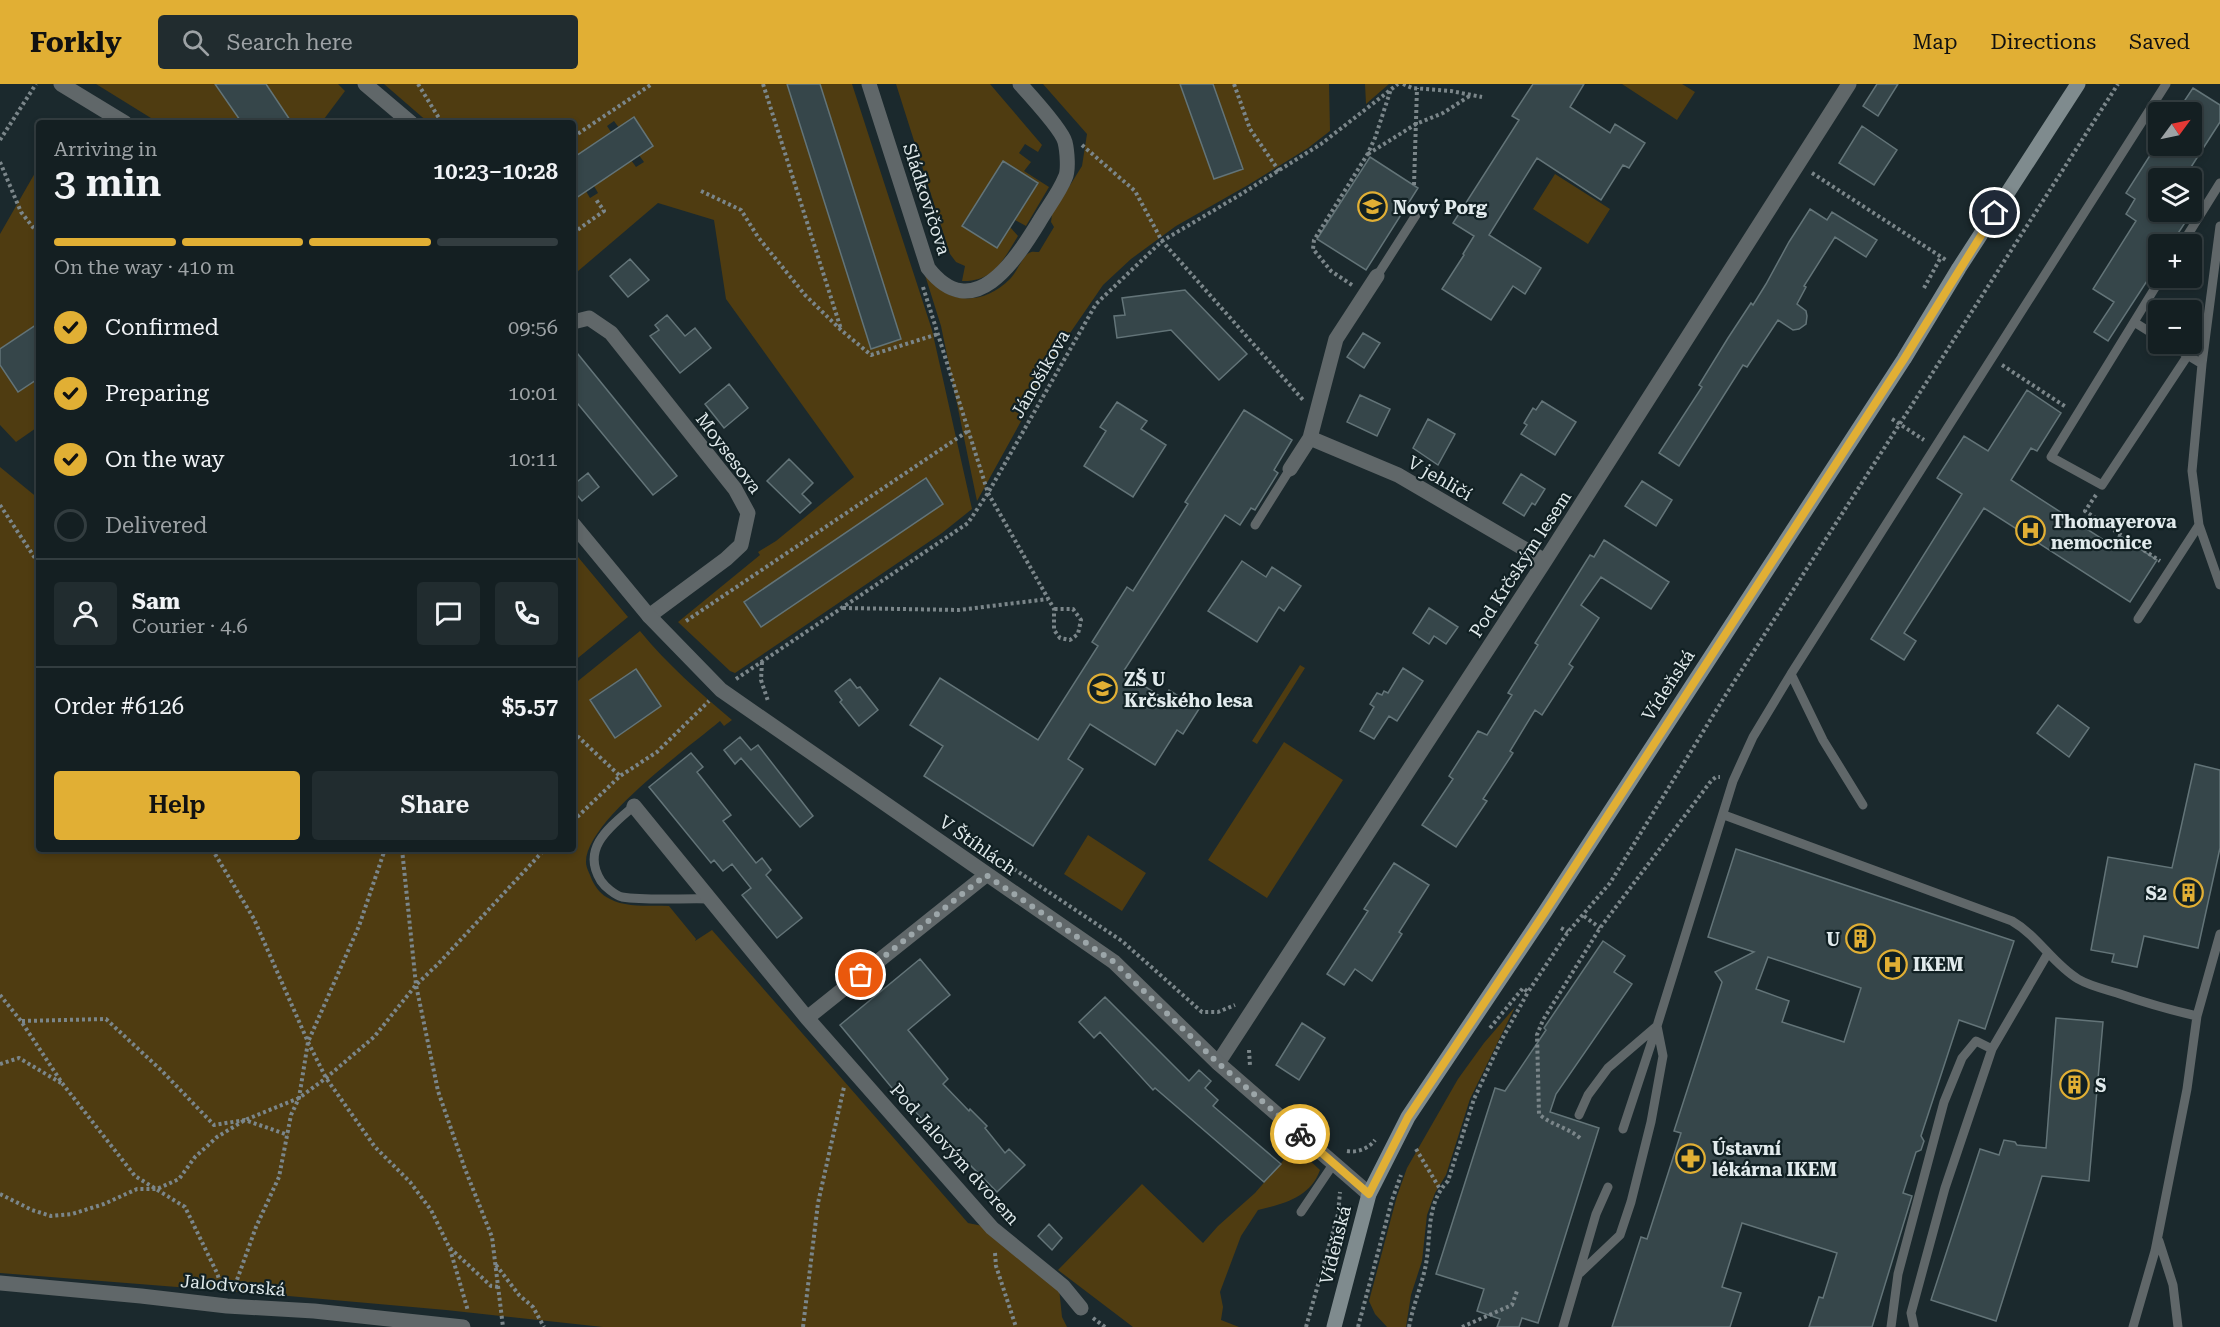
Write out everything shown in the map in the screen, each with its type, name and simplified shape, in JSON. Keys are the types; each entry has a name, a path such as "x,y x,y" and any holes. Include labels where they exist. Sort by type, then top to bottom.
{"main road":[{"name":"Vídeňská","path":"1334,1327 1369,1194 1408,1117 1551,902 1904,359 1959,268 2078,84"}],"street":[{"path":"61,84 120,120"},
{"path":"365,84 407,120"},
{"name":"Sládkovičova","path":"869,84 928,268 939,281 961,292 987,286 1003,274 1018,256 1067,177 1065,141 1020,84"},
{"name":"Pod Krčským lesem","path":"1218,1063 1545,561 1849,84"},
{"path":"1290,469 1310,438 1336,339 1377,276"},
{"name":"Moysesova","path":"576,321 589,318 611,333 735,489 748,513 741,545 726,559 648,616"},
{"name":"V jehličí","path":"1310,438 1398,475 1545,561"},
{"name":"V Štíhlách","path":"576,528 648,616 718,692 1114,962 1218,1063 1369,1194"},
{"name":"Pod Jalovým dvorem","path":"634,806 807,1018 992,1228 1063,1286 1081,1308"},
{"path":"807,1018 986,875"},
{"name":"Jalodvorská","path":"0,1283 227,1306 466,1321"}],"lane":[{"path":"1623,1130 1733,781 1749,744 1791,674 2166,84"},
{"path":"2188,234 2220,183"},
{"path":"1377,276 1416,215"},
{"path":"2220,226 2202,364 2192,471 2199,525 2220,585"},
{"path":"2155,288 2051,457 2102,485 2188,355 2202,364"},
{"path":"2134,322 2148,331"},
{"path":"1254,525 1290,469"},
{"path":"2138,619 2199,525"},
{"path":"1791,674 1823,740 1863,805"},
{"path":"634,806 609,828 595,849 594,870 603,884 620,897 710,899"},
{"path":"1724,815 2012,921 2023,927 2070,974 2090,985 2197,1016"},
{"path":"2133,1327 2158,1239 2187,1089 2197,1016 2220,934"},
{"path":"1914,1327 1911,1313 1945,1188 1992,1049 2048,954"},
{"path":"1579,1114 1588,1095 1608,1068 1657,1026"},
{"path":"1580,1273 1620,1235 1631,1202 1651,1122 1663,1056 1657,1026"},
{"path":"1891,1327 1898,1274 1944,1102 1962,1058 1976,1041 1992,1049"},
{"path":"1300,1212 1338,1167"},
{"path":"1563,1327 1596,1214 1608,1187"},
{"path":"2158,1239 2173,1285 2178,1327"}],"path":[{"path":"0,140 36,84"},
{"path":"418,84 440,120"},
{"path":"576,135 652,84"},
{"path":"763,84 841,330"},
{"path":"1234,84 1250,129 1279,171"},
{"name":"Jánošíkova","path":"576,818 620,776 657,752 718,692 968,523 988,493 1096,304 1162,241 1321,144 1398,84"},
{"path":"1403,84 1417,88 1482,96"},
{"path":"1409,1327 1426,1265 1431,1214 1440,1190 1448,1181 1474,1099 1501,1041 1528,992 1568,932 1610,883 1725,696 2118,84"},
{"path":"1414,185 1417,88"},
{"path":"1365,293 1331,272 1313,249 1314,240 1367,155 1391,89"},
{"path":"1367,155 1416,124 1443,113 1472,94"},
{"path":"1078,141 1135,191 1162,241 1316,415"},
{"path":"0,162 21,212 36,231"},
{"path":"1799,164 1959,268"},
{"path":"701,191 741,210 758,237 805,295 871,355 938,334"},
{"path":"576,231 604,212 595,198"},
{"path":"1922,293 1941,257"},
{"path":"928,268 921,281 988,493 1054,609 1054,630 1060,638 1070,640 1078,634 1081,620 1072,609 1054,609"},
{"path":"1992,358 2077,414"},
{"path":"1892,419 1917,435"},
{"path":"686,621 969,430"},
{"path":"2102,485 2085,510 2171,568"},
{"path":"0,505 36,559"},
{"path":"842,608 958,610 1048,599"},
{"path":"762,662 761,680 769,705"},
{"path":"576,735 620,776"},
{"path":"1580,1138 1570,1130 1547,1121 1539,1114 1537,1035 1543,1020 1600,928 1711,781 1716,777 1724,778"},
{"path":"214,852 254,919 326,1078 375,1147 410,1182 431,1209 448,1245 466,1321"},
{"path":"227,1306 256,1227 279,1177 291,1115 299,1098 308,1042 359,926 384,852"},
{"path":"402,852 416,985 438,1091 492,1237 503,1327"},
{"path":"0,1194 32,1210 51,1216 72,1214 104,1204 137,1189 157,1189 179,1179 195,1156 217,1137 245,1120 299,1098 374,1037 416,985 440,963 542,852"},
{"path":"994,855 1122,941 1202,1012 1218,1012 1234,1006 1241,1000"},
{"path":"1584,916 1600,928"},
{"path":"1561,928 1568,932"},
{"path":"1489,1030 1522,988 1528,992"},
{"path":"0,995 21,1021 62,1083 135,1176 186,1207 217,1273 227,1306"},
{"path":"21,1021 106,1019 162,1071 214,1125 245,1120 288,1135"},
{"path":"1251,1043 1248,1054 1253,1072"},
{"path":"0,1064 19,1058 62,1083"},
{"path":"803,1327 818,1203 849,1066"},
{"path":"1338,1148 1352,1152 1360,1151 1373,1143 1378,1136"},
{"path":"1409,1156 1415,1147 1440,1190"},
{"path":"1359,1327 1403,1166"},
{"path":"1306,1327 1338,1214 1338,1167"},
{"path":"992,1228 996,1266 1016,1327"},
{"path":"448,1245 491,1286 499,1287"},
{"path":"496,1265 519,1295 533,1307 544,1327"},
{"path":"1462,1327 1512,1305 1517,1292"}],"shaded area":[{"path":"96,84 215,84 240,120 154,120"},
{"path":"266,84 338,84 345,91 323,120 290,120"},
{"path":"384,84 787,84 871,348 901,339 820,84 852,84 932,330 972,509 942,533 735,673 730,671 678,622 760,555 758,552 776,541 854,477 726,299 714,220 658,203 576,271 576,198 586,191 590,198 598,193 594,186 631,160 636,167 644,162 614,121 607,126 611,132 576,156 576,120 426,120","holes":["926,479 943,504 761,627 744,602"]},
{"path":"896,84 990,84 1042,145 1038,152 1025,144 1019,153 1031,162 1024,171 1049,187 1026,226 1015,220 1038,183 1003,162 962,225 997,248 1010,227 1018,236 996,268 982,278 962,281 965,266 956,262 950,254"},
{"path":"1043,84 1180,84 1214,179 1243,169 1213,84 1329,84 1330,131 1308,148 1176,226 1131,259 1103,285 1068,336 977,501 941,326 925,275 934,285 955,297 977,298 1000,288 1013,276 1026,255 1039,252 1054,227 1051,222 1052,214 1082,166 1087,134"},
{"path":"1365,84 1389,84 1366,104"},
{"path":"1622,84 1682,84 1695,92 1677,120"},
{"path":"36,171 36,325 0,349 0,234"},
{"path":"1555,174 1610,209 1588,244 1533,209"},
{"path":"0,365 18,391 36,380 36,428 16,442 0,425"},
{"path":"0,467 36,497 36,852 576,852 576,683 640,631 672,666 732,720 724,726 720,721 641,786 602,826 590,845 586,862 595,886 616,902 631,905 669,906 696,939 695,941 712,930 968,1223 992,1228 1059,1288 1062,1317 1067,1327 603,1327 266,1294 0,1273","holes":["636,669 661,706 615,738 590,700"]},
{"path":"576,555 628,617 576,660"},
{"path":"1300,665 1305,668 1257,744 1252,741"},
{"path":"1284,742 1343,780 1267,898 1208,860"},
{"path":"1088,835 1146,873 1122,911 1064,874"},
{"path":"1515,1007 1470,1099 1446,1175 1435,1193 1427,1215 1422,1261 1411,1295 1406,1327 1387,1327 1375,1314 1369,1301 1397,1196 1407,1168 1458,1079 1484,1043"},
{"path":"1295,1147 1320,1170 1310,1187 1303,1193 1286,1202 1258,1210 1241,1236 1220,1292 1223,1307 1221,1320 1239,1327 1133,1327 1058,1270 1142,1184 1203,1243 1218,1226 1255,1193"}],"building":[{"path":"215,84 266,84 290,120 240,120"},
{"path":"787,84 820,84 901,339 871,349"},
{"path":"1180,84 1213,84 1243,169 1214,179"},
{"name":"Nový Porg","path":"1533,84 1584,84 1570,107 1610,133 1615,124 1645,143 1629,168 1623,165 1601,200 1537,158 1489,235 1541,268 1525,294 1513,286 1491,320 1442,289 1474,236 1453,223 1519,120 1512,116"},
{"path":"1877,84 1898,84 1878,116 1863,106"},
{"path":"2193,88 2220,105 2220,122 2202,150 2202,102 2184,102"},
{"path":"634,117 653,146 576,198 576,156"},
{"path":"1862,126 1897,150 1874,185 1839,163"},
{"path":"2150,156 2198,156 2190,168 2148,168 2148,222 2185,222 2178,234 2148,234 2148,279 2108,341 2094,332 2114,302 2093,289 2136,221 2126,214 2135,199 2126,193"},
{"path":"1370,157 1418,188 1366,270 1317,239"},
{"path":"1003,161 1038,183 997,248 962,226"},
{"path":"1810,209 1827,220 1832,212 1877,240 1866,257 1835,237 1804,286 1806,287 1797,304 1806,311 1806,324 1793,330 1778,320 1747,367 1743,365 1679,466 1659,453 1702,387 1699,385 1728,338 1766,284"},
{"path":"630,259 649,280 628,297 610,276"},
{"path":"1185,290 1247,354 1219,380 1171,330 1117,338 1114,316 1125,315 1122,298"},
{"path":"667,315 685,336 695,328 711,348 680,373 650,336 659,330 655,325"},
{"path":"36,325 36,380 18,392 0,365 0,349"},
{"path":"1363,333 1380,343 1364,368 1347,357"},
{"path":"576,352 677,476 653,495 576,402"},
{"path":"729,384 748,408 724,428 705,404"},
{"path":"2027,390 2061,413 2037,451 2031,448 2011,480 2113,546 2119,535 2157,560 2130,602 1984,508 1904,633 1916,641 1904,660 1871,639 1962,494 1937,478 1964,436 1988,451"},
{"path":"1360,395 1390,409 1377,436 1347,422"},
{"path":"1542,401 1576,422 1555,455 1521,434 1527,425 1524,423 1533,408 1536,410"},
{"path":"1117,402 1147,421 1141,429 1166,445 1133,497 1084,466 1106,431 1100,427"},
{"path":"1244,410 1292,440 1274,470 1278,473 1255,510 1251,508 1240,525 1225,515 1123,672 1164,699 1169,690 1199,709 1183,734 1177,730 1155,765 1090,724 1068,759 1083,769 1033,846 924,776 943,746 910,725 940,678 1038,740 1098,646 1092,642 1127,587 1133,591 1188,504 1185,502"},
{"path":"1428,419 1455,434 1438,465 1413,448"},
{"path":"789,459 813,483 802,494 811,503 800,513 767,481"},
{"path":"588,473 599,487 582,501 576,494 576,483"},
{"path":"1521,474 1545,489 1535,505 1532,503 1524,516 1503,503"},
{"path":"926,478 943,504 761,627 744,602"},
{"path":"1642,481 1672,500 1656,526 1625,506"},
{"path":"1604,540 1669,582 1651,609 1601,577 1581,605 1599,618 1569,664 1573,667 1542,715 1535,710 1510,751 1513,753 1483,799 1487,801 1456,847 1422,825 1453,779 1449,776 1478,731 1487,735 1512,695 1508,693 1538,645 1535,643 1590,555 1594,557"},
{"path":"1242,561 1266,577 1272,567 1301,586 1284,611 1279,607 1257,642 1208,611"},
{"path":"1429,608 1458,627 1446,644 1434,636 1429,644 1413,633"},
{"path":"1403,668 1423,681 1397,721 1389,716 1374,739 1360,731 1374,707 1370,704 1377,693 1382,695 1384,691 1388,693"},
{"path":"636,669 661,706 615,738 590,700"},
{"path":"850,679 857,688 860,687 878,710 859,726 840,702 842,700 835,691"},
{"path":"2058,705 2089,728 2069,757 2037,733"},
{"path":"740,737 751,750 758,745 813,816 800,827 741,758 735,764 724,750"},
{"path":"691,753 703,767 697,772 731,815 723,821 756,863 762,858 771,870 766,875 802,918 777,938 742,895 751,888 732,864 723,871 714,860 711,863 649,787"},
{"path":"2195,764 2220,770 2220,848 2198,948 2144,936 2137,967 2112,962 2114,954 2091,950 2108,857 2172,868"},
{"path":"1736,849 2014,941 1985,1029 1959,1020 1921,1136 1924,1141 1921,1150 1916,1152 1903,1193 1912,1196 1872,1327 1809,1327 1819,1297 1823,1298 1837,1253 1742,1223 1722,1287 1741,1293 1730,1327 1612,1327 1641,1237 1647,1239 1681,1133 1674,1131 1722,982 1715,972 1754,952 1708,937","holes":["1768,957 1861,988 1844,1042 1782,1022 1789,1001 1756,989"]},
{"path":"1394,863 1429,885 1399,932 1402,934 1372,981 1355,969 1344,985 1327,974 1368,911 1364,909"},
{"path":"1603,941 1625,956 1614,972 1632,984 1556,1094 1550,1112 1599,1128 1538,1323 1522,1318 1519,1327 1497,1327 1500,1319 1477,1311 1484,1289 1436,1274 1495,1088 1505,1091 1546,1030 1544,1028"},
{"path":"920,959 950,995 908,1030 948,1079 943,1084 987,1126 985,1128 1005,1153 1009,1149 1025,1165 997,1192 966,1161 964,1164 913,1109 911,1111 840,1025"},
{"path":"1105,997 1189,1081 1199,1070 1211,1081 1205,1088 1218,1100 1213,1106 1281,1164 1264,1182 1155,1088 1153,1090 1100,1032 1094,1038 1079,1022"},
{"path":"2056,1018 2103,1022 2089,1181 2042,1176 1996,1321 1931,1300 1980,1149 1999,1155 2004,1140 2015,1142 2017,1145 2046,1148"},
{"path":"1302,1023 1325,1038 1299,1080 1276,1065"},
{"path":"1049,1224 1062,1238 1052,1250 1038,1236"}],"way so far":[{"path":"861,975 986,875 1114,962 1218,1063 1300,1134"}],"place":[{"name":"Nový Porg","path":"1372,207"},
{"name":"Thomayerova nemocnice","path":"2030,531"},
{"name":"ZŠ U Krčského lesa","path":"1103,689"},
{"name":"S2","path":"2188,893"},
{"name":"U","path":"1861,939"},
{"name":"IKEM","path":"1892,964"},
{"name":"S","path":"2074,1085"},
{"name":"Ústavní lékárna IKEM","path":"1691,1158"}],"route":[{"path":"1300,1134 1369,1194 1408,1117 1545,912 1904,359 1995,213"}]}
